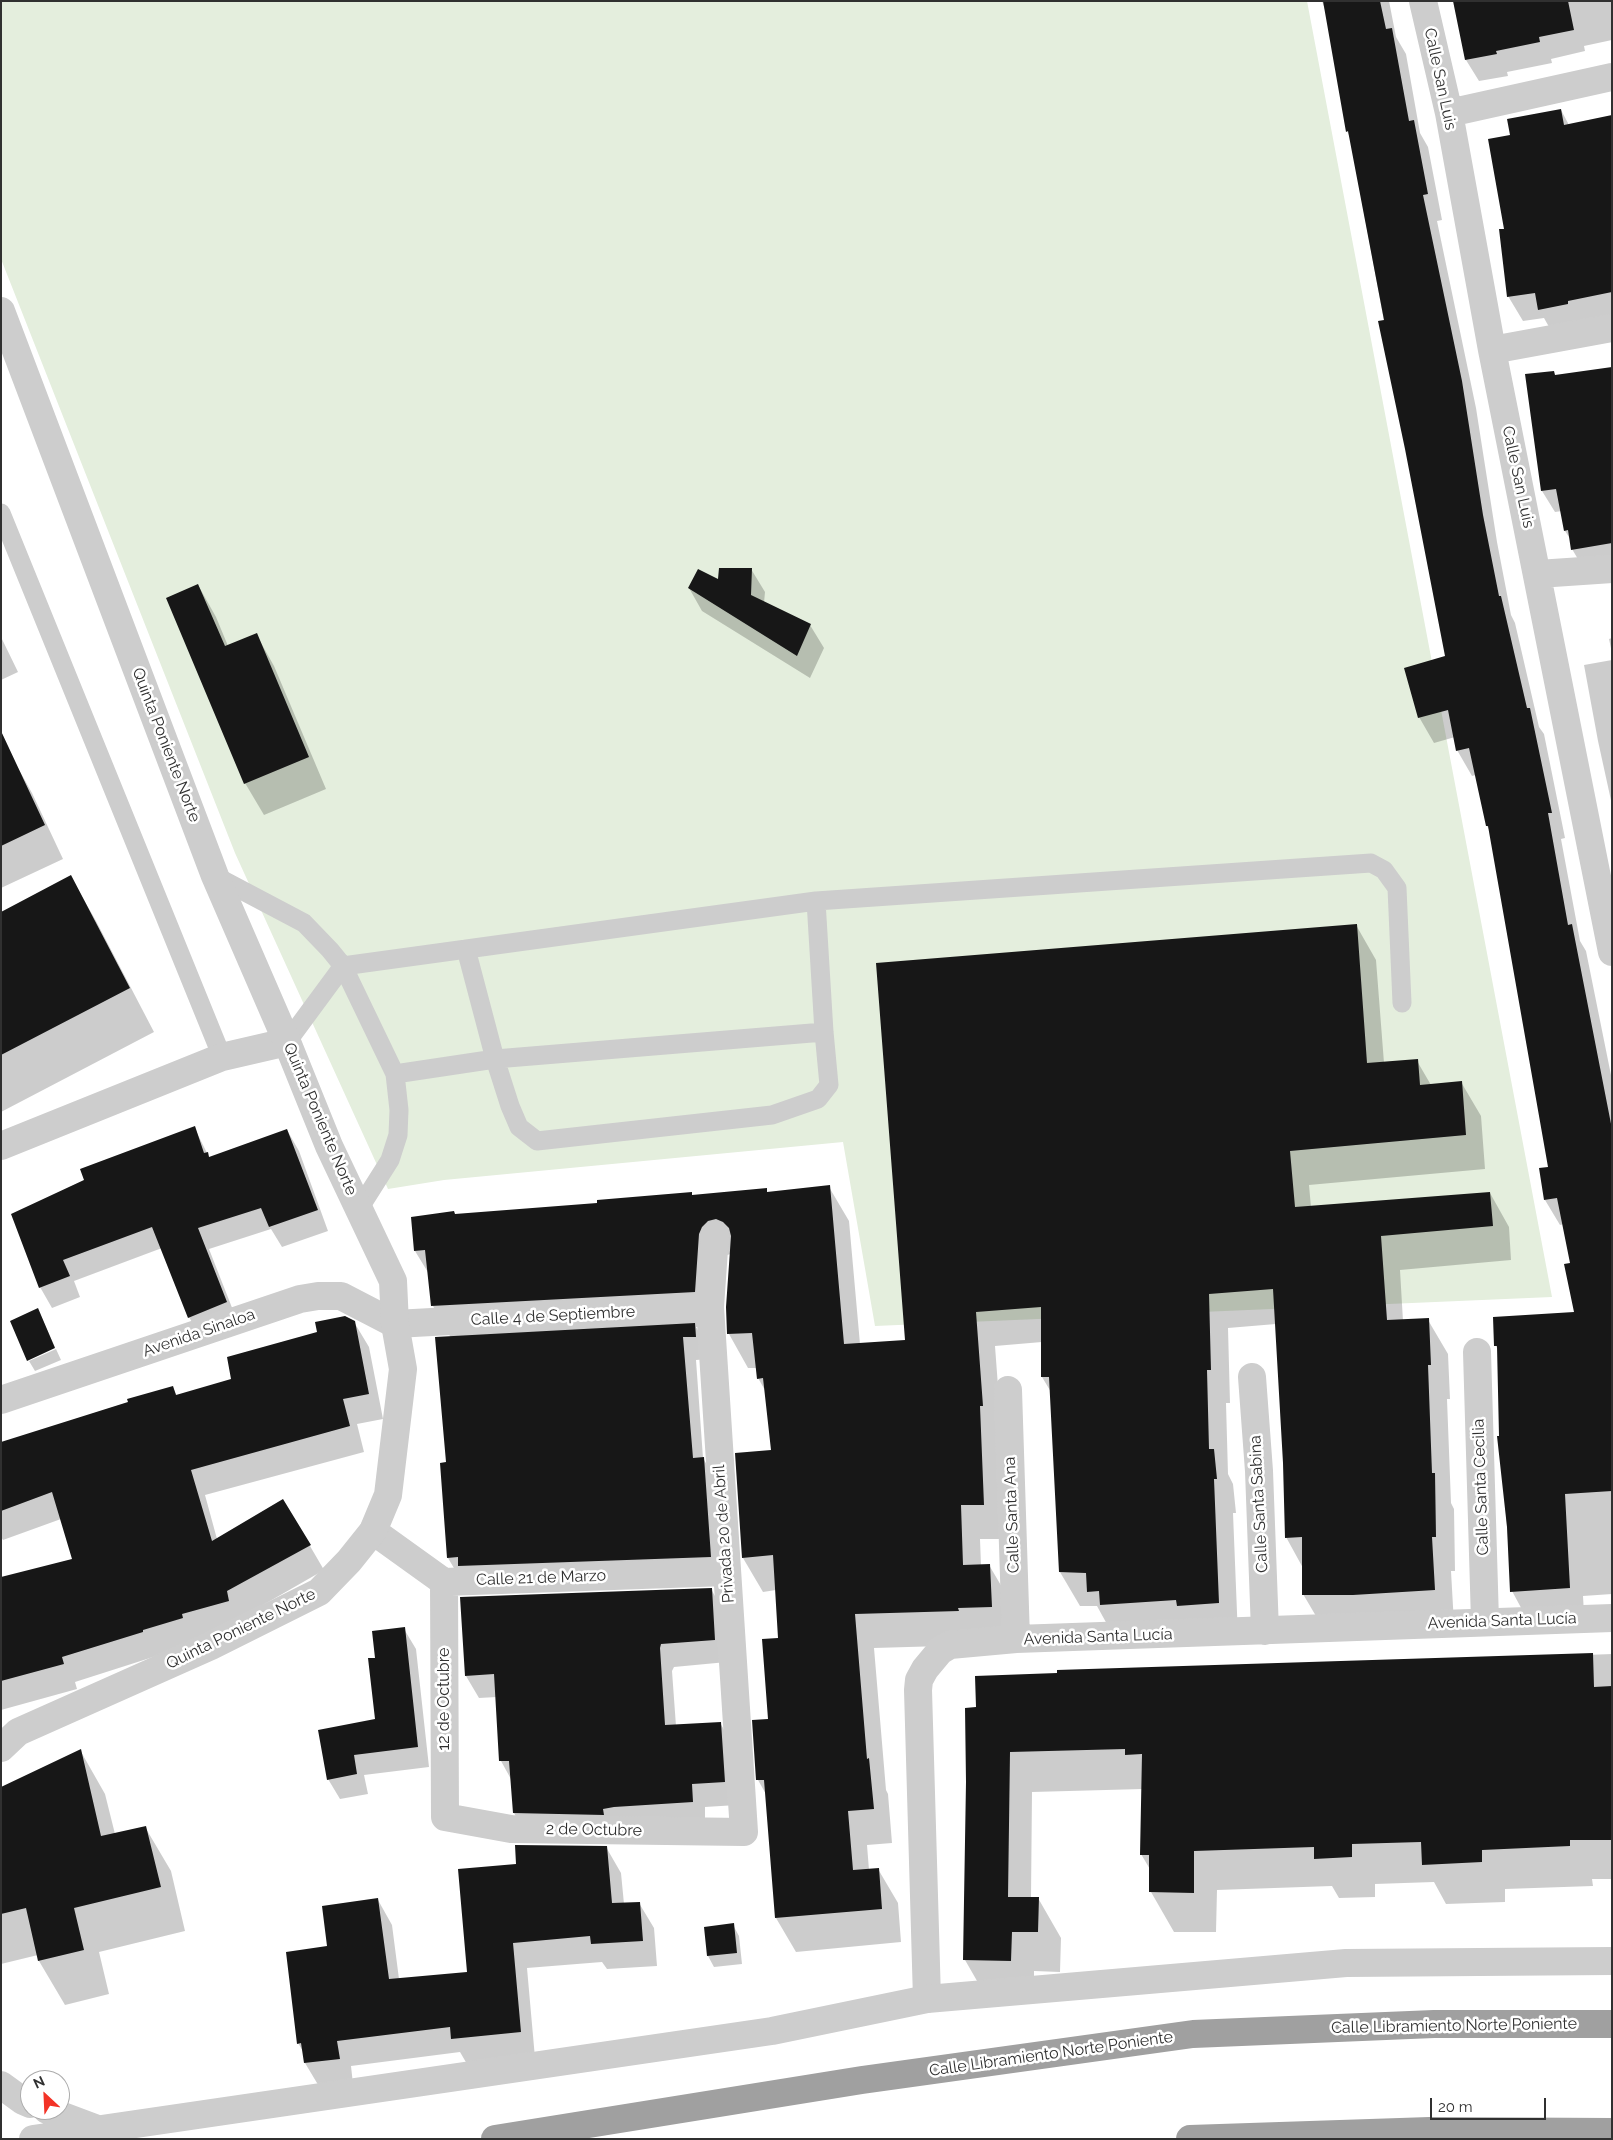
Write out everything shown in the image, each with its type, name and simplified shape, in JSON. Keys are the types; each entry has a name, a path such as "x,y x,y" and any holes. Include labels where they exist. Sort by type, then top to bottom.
{"highway":[{"name":"Calle Libramiento Norte Poniente","path":"495,2139 862,2080 1193,2034 1434,2024 1612,2024"},
{"path":"1190,2139 1430,2131 1612,2132"}],"street":[{"name":"Calle San Luis","path":"1423,1 1449,113 1492,350 1612,952"},
{"path":"1449,113 1612,77"},
{"name":"Quinta Poniente Norte","path":"1,311 216,876 330,1146 393,1281 396,1324 403,1369 388,1495 373,1530 349,1561 319,1592 211,1646 7,1739"},
{"path":"1492,350 1612,328"},
{"path":"1538,574 1612,568"},
{"path":"1,1146 222,1057 287,1042"},
{"name":"Privada 20 de Abril","path":"715,1235 710,1307 744,1832"},
{"name":"Avenida Sinaloa","path":"1,1400 300,1299 318,1296 341,1296 396,1324"},
{"name":"Calle 4 de Septiembre","path":"396,1324 710,1307"},
{"name":"Calle Santa Cecilia","path":"1477,1352 1485,1622"},
{"name":"Calle Santa Sabina","path":"1252,1377 1259,1471 1265,1631"},
{"name":"Calle Santa Ana","path":"1008,1390 1016,1639"},
{"path":"373,1530 444,1582"},
{"name":"Calle 21 de Marzo","path":"444,1582 726,1572"},
{"name":"12 de Octubre","path":"444,1582 445,1817"},
{"name":"Avenida Santa Lucía","path":"927,1999 919,1680 933,1658 950,1645 1016,1639 1612,1618"},
{"name":"2 de Octubre","path":"445,1817 511,1829 744,1832"},
{"path":"33,2139 772,2031 927,1999 1346,1963 1612,1961"},
{"path":"1,2085 20,2099"},
{"path":"70,2119 98,2129"}],"lane":[{"path":"1,512 222,1057"},
{"path":"287,1042 343,966 816,901 1370,863 1384,870 1397,888 1402,1003"},
{"path":"216,876 304,923 343,966 395,1074 399,1110 398,1135 390,1160 360,1209"},
{"path":"466,949 495,1059 519,1127 537,1142 772,1115 818,1099 829,1085 816,901"},
{"path":"395,1074 495,1059 824,1032"}],"green space":[{"path":"1,1 1307,1 1552,1297 875,1326 843,1142 444,1180 388,1189 235,853 1,259"}],"building":[{"path":"1323,1 1380,1 1386,29 1392,28 1409,121 1414,120 1428,194 1423,195 1462,381 1483,515 1499,596 1501,596 1527,708 1530,708 1552,813 1548,813 1568,925 1572,924 1612,1129 1612,1491 1565,1494 1570,1588 1510,1592 1507,1527 1497,1436 1499,1436 1497,1346 1494,1346 1493,1317 1574,1312 1564,1264 1570,1263 1557,1198 1544,1200 1539,1168 1548,1167 1488,826 1486,826 1469,748 1456,751 1448,710 1418,718 1404,668 1445,656 1378,321 1384,320 1348,131 1346,132"},
{"path":"1453,1 1568,1 1574,30 1539,37 1540,42 1496,51 1497,54 1465,60"},
{"path":"1561,109 1564,125 1612,115 1612,292 1568,301 1568,304 1538,310 1535,293 1507,297 1499,229 1504,229 1488,139 1510,135 1507,119"},
{"path":"1612,367 1612,543 1571,550 1568,530 1564,531 1556,489 1541,491 1525,374 1554,371 1555,375"},
{"path":"719,568 752,568 751,595 811,624 797,656 688,588 698,569 718,579"},
{"path":"198,584 225,646 257,633 309,757 244,784 166,598"},
{"path":"1,731 45,825 1,846"},
{"path":"71,875 130,988 1,1055 1,912"},
{"path":"1357,924 1367,1063 1418,1059 1420,1085 1462,1081 1466,1135 1290,1151 1295,1207 1490,1192 1493,1226 1381,1236 1387,1320 1429,1318 1431,1365 1428,1365 1432,1473 1435,1473 1436,1537 1432,1537 1435,1590 1353,1595 1302,1595 1302,1537 1285,1538 1283,1463 1273,1289 1209,1294 1211,1370 1207,1370 1209,1449 1214,1449 1217,1479 1214,1479 1219,1603 1177,1606 1176,1600 1100,1605 1099,1591 1087,1592 1086,1573 1059,1572 1049,1377 1041,1377 1041,1307 976,1312 983,1406 980,1406 984,1505 961,1505 963,1565 990,1564 992,1607 958,1608 959,1611 855,1614 867,1759 869,1758 874,1809 848,1811 853,1870 879,1868 882,1909 775,1918 764,1780 756,1780 752,1720 768,1719 762,1639 778,1638 773,1555 742,1558 735,1453 771,1450 763,1378 757,1379 752,1333 727,1334 726,1307 731,1236 729,1228 723,1222 716,1219 708,1221 702,1227 699,1234 695,1292 431,1306 425,1250 414,1251 411,1217 454,1211 455,1214 597,1203 597,1200 692,1192 692,1195 767,1188 767,1192 830,1185 844,1344 905,1340 876,963"},
{"path":"195,1126 204,1153 208,1152 209,1157 287,1129 318,1210 269,1227 261,1208 198,1228 227,1302 188,1318 152,1227 63,1260 70,1276 39,1288 11,1214 84,1180 80,1169"},
{"path":"38,1308 55,1348 27,1361 10,1321"},
{"path":"345,1316 355,1321 369,1394 343,1399 350,1426 191,1470 212,1541 283,1499 311,1545 227,1591 229,1601 182,1614 183,1618 62,1657 64,1664 1,1681 1,1577 72,1559 52,1492 1,1511 1,1442 128,1402 127,1399 173,1386 176,1395 231,1379 227,1357 317,1332 315,1322"},
{"path":"695,1323 696,1337 683,1337 693,1458 704,1457 711,1557 458,1566 458,1557 447,1558 440,1463 446,1462 435,1337"},
{"path":"712,1588 715,1640 661,1644 665,1725 721,1722 725,1782 692,1784 693,1802 614,1807 603,1809 604,1815 513,1813 509,1761 499,1761 494,1674 465,1676 460,1597"},
{"path":"405,1627 418,1747 354,1755 357,1774 327,1780 318,1730 375,1719 368,1658 375,1658 372,1631"},
{"path":"1593,1653 1594,1687 1612,1686 1612,1840 1570,1840 1570,1846 1482,1850 1482,1862 1422,1865 1421,1842 1352,1844 1352,1857 1314,1859 1314,1847 1194,1851 1194,1893 1149,1892 1149,1855 1140,1855 1142,1754 1125,1755 1125,1749 1010,1752 1008,1897 1039,1897 1038,1932 1012,1932 1011,1961 963,1960 966,1782 965,1708 976,1707 975,1676 1057,1673 1057,1670"},
{"path":"81,1749 101,1836 146,1826 161,1887 74,1908 84,1950 38,1961 26,1908 1,1914 1,1787"},
{"path":"515,1845 607,1846 612,1903 640,1902 643,1941 591,1944 590,1936 513,1943 521,2032 451,2039 450,2027 337,2041 340,2059 304,2063 301,2043 297,2044 286,1952 327,1946 322,1906 378,1898 389,1979 467,1972 458,1869 516,1864"},
{"path":"734,1923 737,1953 707,1956 704,1927"}]}
